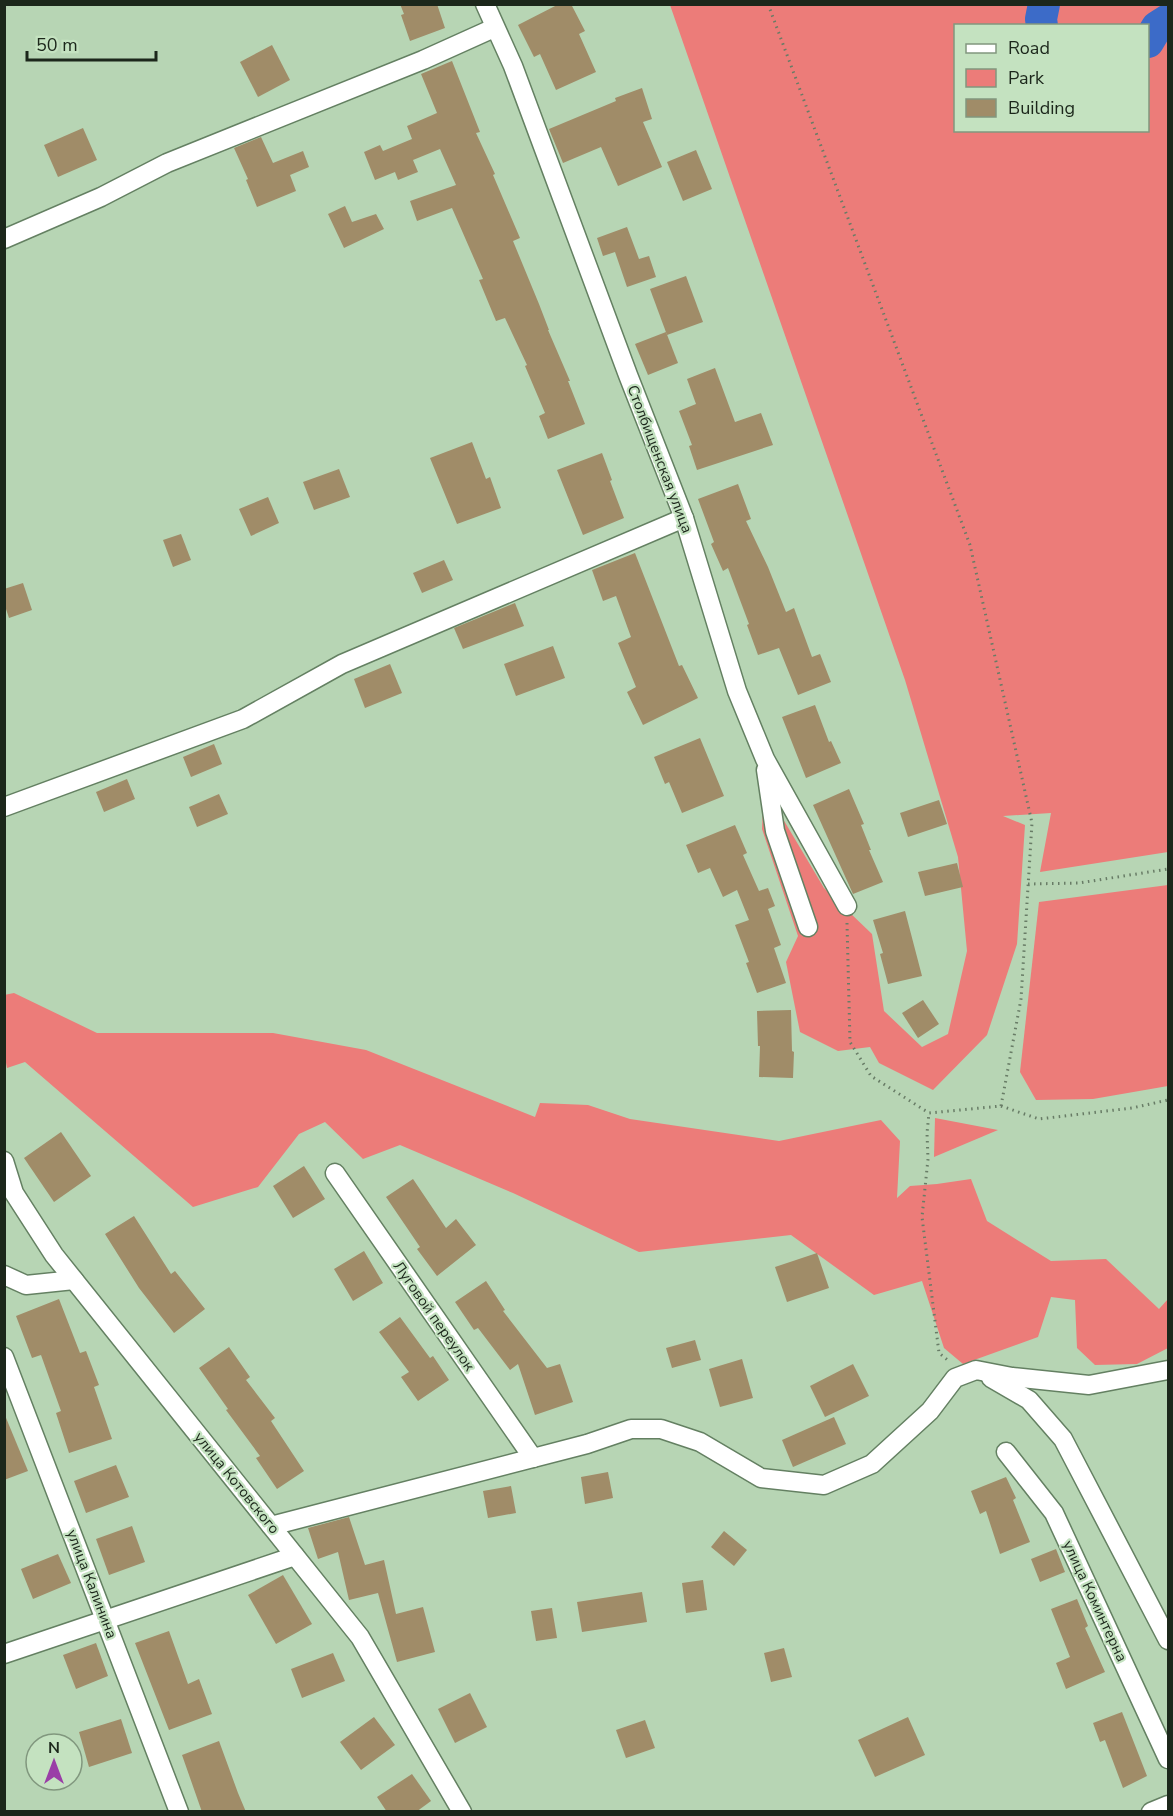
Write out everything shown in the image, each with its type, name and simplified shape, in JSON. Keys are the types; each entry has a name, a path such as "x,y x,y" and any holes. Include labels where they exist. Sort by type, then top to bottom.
{"street":[{"name":"Столбищенская улица","path":"485,4 513,66 684,518 738,691 765,759 847,906"},
{"path":"4,239 101,196 167,163 423,60 494,28"},
{"path":"4,807 243,719 342,664 684,518"},
{"path":"765,759 776,831 808,927"},
{"name":"улица Котовского","path":"4,1161 14,1193 54,1255 360,1637 462,1812"},
{"name":"Луговой переулок","path":"335,1173 533,1458"},
{"path":"4,1275 26,1285 74,1280"},
{"name":"улица Калинина","path":"4,1357 179,1812"},
{"path":"271,1526 587,1444 631,1429 661,1429 700,1442 761,1478 824,1485 872,1464 930,1411 955,1378 971,1372 1089,1385 1168,1370"},
{"path":"971,1372 1029,1400 1063,1439 1168,1640"},
{"name":"улица Коминтерна","path":"1006,1452 1054,1513 1168,1759"},
{"path":"4,1654 295,1556"},
{"path":"1151,1812 1168,1805"}],"path":[{"path":"768,4 970,545 1032,823 1021,999 1001,1106"},
{"path":"1028,884 1078,883 1168,869"},
{"path":"847,906 850,1042 871,1076 930,1113 1001,1106 1039,1119 1132,1108 1168,1100"},
{"path":"930,1113 922,1217 939,1353 971,1372"}],"green space":[{"path":"670,5 1168,5 1168,852 1040,872 1051,813 1003,816 1025,825 1017,944 987,1035 933,1090 879,1063 870,1047 838,1051 800,1032 786,962 798,936 762,829 764,787 824,888 872,934 884,1011 922,1047 948,1034 967,951 958,857 905,680"},
{"path":"1168,885 1168,1086 1093,1099 1036,1100 1020,1072 1039,902"},
{"path":"14,993 97,1033 273,1033 366,1050 535,1117 540,1103 588,1105 630,1119 779,1141 881,1120 900,1141 897,1198 910,1186 971,1179 987,1221 1051,1261 1106,1259 1159,1309 1168,1299 1168,1348 1137,1364 1095,1365 1077,1348 1075,1300 1051,1297 1038,1337 963,1364 944,1348 922,1281 874,1295 791,1235 639,1252 513,1193 400,1145 363,1159 325,1122 299,1134 258,1187 193,1207 25,1062 7,1068 4,1052 4,995"},
{"path":"935,1118 998,1130 934,1157"}],"building":[{"path":"400,4 437,4 445,28 410,41 401,15 404,14"},
{"path":"559,4 571,4 585,31 579,34 596,72 556,90 540,54 534,57 518,25"},
{"path":"272,45 290,80 258,97 240,62"},
{"path":"452,61 480,132 476,133 520,238 513,241 585,424 548,439 539,416 545,413 525,366 527,365 505,318 496,321 479,280 483,279 452,208 417,221 410,201 456,185 440,149 413,160 418,172 398,180 395,172 375,180 364,152 380,145 383,151 412,139 407,126 437,113 421,74"},
{"path":"642,88 652,119 643,122 662,167 618,186 601,147 563,163 549,129"},
{"path":"83,128 97,160 58,177 44,145"},
{"path":"261,137 273,163 303,151 309,167 290,175 296,191 257,207 234,148"},
{"path":"696,150 712,189 683,201 667,162"},
{"path":"345,206 352,222 376,214 384,229 344,248 328,214"},
{"path":"627,227 639,259 649,256 656,277 627,287 615,252 603,256 597,238"},
{"path":"686,276 703,322 667,335 650,289"},
{"path":"666,332 678,363 648,375 635,344"},
{"path":"715,368 735,422 761,413 773,445 697,470 689,446 692,445 679,411 696,404 687,379"},
{"path":"472,442 486,479 490,477 501,508 457,524 430,458"},
{"path":"602,453 624,518 583,535 557,470"},
{"path":"339,469 350,497 314,510 303,482"},
{"path":"738,484 751,519 746,521 786,612 794,608 812,657 820,654 831,682 798,695 779,648 758,655 728,568 723,571 711,544 714,542 698,499"},
{"path":"268,497 279,523 251,536 239,509"},
{"path":"181,534 191,560 173,567 163,540"},
{"path":"635,553 679,666 682,665 698,698 643,725 627,692 636,687 618,643 631,637 616,596 603,601 592,570"},
{"path":"444,560 453,580 422,593 413,573"},
{"path":"23,583 32,610 9,618 4,603 4,589"},
{"path":"515,603 524,626 463,649 454,628"},
{"path":"553,646 565,678 516,696 504,664"},
{"path":"390,664 402,693 365,708 354,679"},
{"path":"815,705 829,742 831,741 841,763 806,778 782,717"},
{"path":"700,738 724,796 682,813 669,782 665,784 654,757"},
{"path":"214,744 222,764 191,777 183,757"},
{"path":"127,779 135,799 104,812 96,792"},
{"path":"849,789 864,824 861,825 871,850 869,850 883,882 853,894 813,805"},
{"path":"219,794 228,814 197,827 189,807"},
{"path":"939,800 947,824 908,837 900,813"},
{"path":"735,825 747,853 743,855 759,891 768,888 775,906 768,909 781,945 774,948 786,983 757,993 746,963 749,962 735,925 749,920 737,890 723,897 710,868 698,873 686,845"},
{"path":"957,863 963,887 925,896 918,872"},
{"path":"905,911 922,976 888,984 880,954 883,953 873,920"},
{"path":"923,1000 939,1024 918,1038 902,1013"},
{"path":"791,1010 793,1078 759,1077 760,1046 758,1046 757,1011"},
{"path":"61,1132 91,1176 54,1202 24,1158"},
{"path":"304,1166 325,1199 293,1218 273,1186"},
{"path":"413,1179 446,1228 456,1219 476,1245 437,1276 417,1249 420,1247 386,1197"},
{"path":"134,1216 171,1274 175,1271 205,1309 174,1333 139,1288 105,1234"},
{"path":"364,1251 383,1283 353,1301 334,1269"},
{"path":"817,1253 829,1288 787,1302 775,1267"},
{"path":"486,1281 505,1310 503,1311 547,1368 560,1364 573,1402 535,1415 518,1364 510,1370 478,1328 474,1330 455,1302"},
{"path":"59,1299 80,1353 86,1351 99,1385 94,1387 112,1439 69,1453 56,1413 61,1411 41,1355 32,1358 16,1316"},
{"path":"400,1317 430,1358 433,1356 449,1380 418,1401 401,1377 409,1372 379,1332"},
{"path":"695,1340 701,1360 672,1368 666,1348"},
{"path":"229,1347 250,1377 246,1380 275,1418 271,1421 304,1471 277,1489 256,1458 260,1456 199,1368"},
{"path":"742,1359 753,1398 720,1407 709,1369"},
{"path":"853,1364 869,1396 825,1417 810,1386"},
{"path":"4,1413 28,1471 4,1480"},
{"path":"834,1417 846,1444 793,1467 782,1440"},
{"path":"116,1465 129,1497 86,1513 74,1481"},
{"path":"608,1472 613,1498 585,1504 581,1477"},
{"path":"1006,1477 1016,1498 1013,1500 1030,1542 1000,1554 986,1511 980,1514 971,1491"},
{"path":"511,1486 516,1513 488,1518 483,1491"},
{"path":"349,1517 365,1565 384,1560 396,1614 423,1607 435,1652 397,1662 378,1593 349,1600 338,1552 318,1559 308,1528"},
{"path":"132,1526 145,1562 109,1575 96,1539"},
{"path":"724,1531 747,1550 734,1566 711,1547"},
{"path":"1056,1549 1065,1572 1040,1582 1031,1559"},
{"path":"58,1554 71,1583 33,1599 21,1569"},
{"path":"283,1575 312,1624 276,1644 248,1595"},
{"path":"703,1580 707,1610 686,1613 682,1583"},
{"path":"642,1592 647,1622 582,1632 577,1602"},
{"path":"1077,1599 1088,1626 1085,1628 1105,1672 1066,1689 1056,1663 1070,1657 1051,1609"},
{"path":"552,1608 557,1638 536,1641 531,1611"},
{"path":"169,1631 188,1684 199,1679 212,1714 169,1730 135,1643"},
{"path":"96,1643 108,1676 76,1689 63,1655"},
{"path":"784,1648 792,1677 771,1682 764,1653"},
{"path":"333,1653 345,1681 302,1698 291,1669"},
{"path":"470,1693 487,1727 455,1743 438,1709"},
{"path":"1122,1712 1147,1776 1123,1788 1105,1740 1100,1742 1093,1723"},
{"path":"374,1717 395,1745 361,1770 340,1742"},
{"path":"908,1717 925,1755 875,1777 858,1740"},
{"path":"121,1719 132,1753 89,1767 84,1750 84,1732 79,1732"},
{"path":"645,1720 655,1748 626,1758 616,1730"},
{"path":"219,1741 246,1812 202,1812 182,1755"},
{"path":"412,1774 431,1801 416,1812 387,1812 377,1797"}],"waterway":[{"path":"1042,24 1044,4"},
{"path":"1149,40 1157,27 1168,20"}]}
